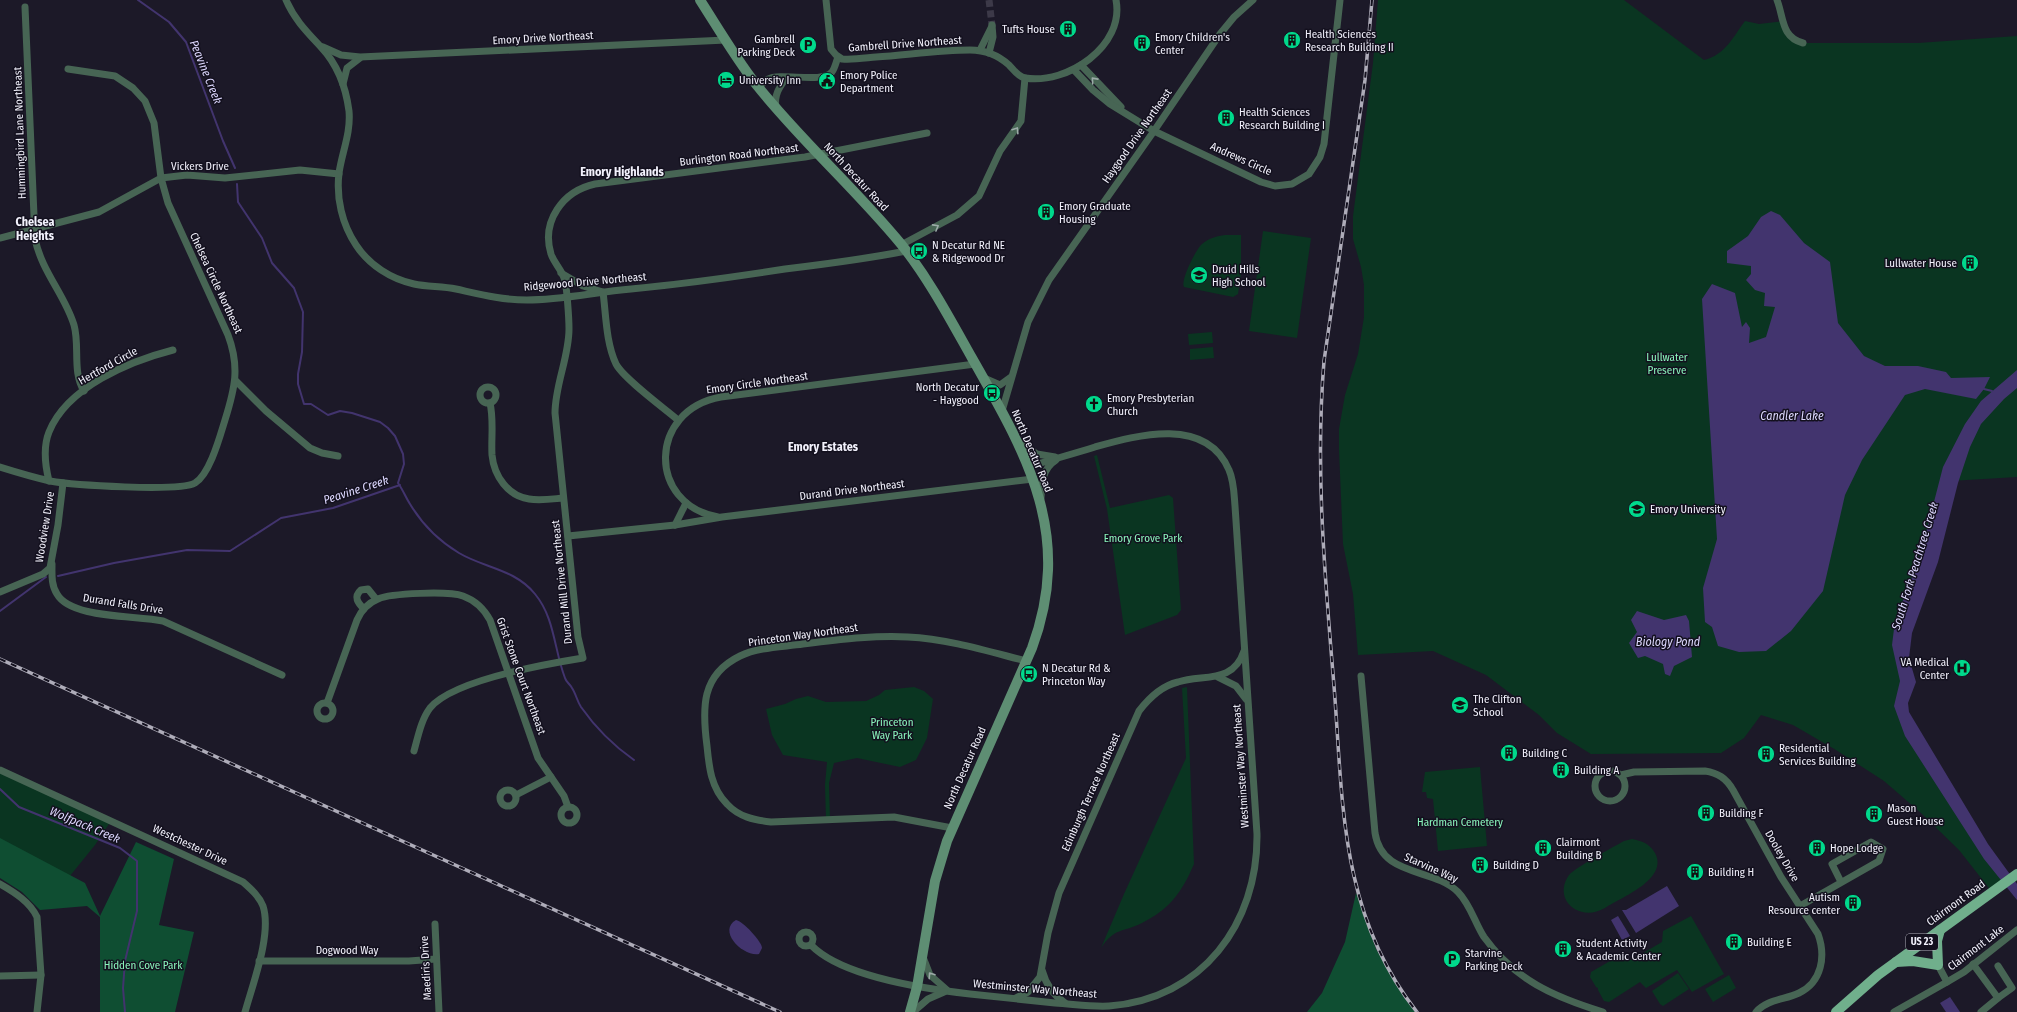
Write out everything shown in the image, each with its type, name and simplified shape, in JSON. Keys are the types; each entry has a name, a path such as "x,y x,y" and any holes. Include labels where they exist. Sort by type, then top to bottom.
{"main road":[{"name":"North Decatur Road","path":"700,0 759,87 904,248 927,281 1002,411 1033,479 1046,526 1049,556 1047,593 1037,633 1026,662 952,828 935,881 917,987 910,1012"},
{"name":"Clairmont Road","path":"1836,1012 1894,963 2017,874"},
{"path":"1894,963 1913,961 1938,965 1937,941 1940,930"}],"street":[{"name":"Ridgewood Drive Northeast","path":"286,0 297,20 331,60 343,85 349,111 349,130 339,174 339,201 346,228 363,255 380,270 415,284 444,287 503,298 540,299 684,284 904,248 957,215 979,196 1000,151 1021,121 1025,78"},
{"name":"Gambrell Drive Northeast","path":"826,0 829,43 831,49 838,57 848,60 959,50 980,50 1002,59 1019,75 1025,78"},
{"path":"1025,78 1049,78 1074,70 1081,65 1103,46 1108,38 1116,19 1116,0"},
{"name":"Haygood Drive Northeast","path":"1002,411 1032,311 1049,280 1220,34 1234,17 1253,0"},
{"name":"Andrews Circle","path":"1154,131 1266,184 1280,186 1292,184 1309,174 1319,160 1324,144 1340,0"},
{"path":"1777,0 1786,32 1795,41 1803,43"},
{"name":"Hummingbird Lane Northeast","path":"25,7 34,230 36,245 44,267 73,323 78,379 84,391"},
{"path":"980,50 992,25 994,37 989,53"},
{"name":"Emory Drive Northeast","path":"315,41 335,53 360,58 726,40"},
{"path":"759,87 769,79 828,75 832,72 838,57"},
{"path":"343,85 347,68 360,58"},
{"path":"1081,65 1127,114"},
{"name":"Chelsea Circle Northeast","path":"0,467 49,481 169,487 185,486 196,483 202,477 211,461 222,431 236,381 235,355 228,334 173,216 161,178 154,123 149,107 140,94 127,82 115,76 68,69"},
{"path":"1074,70 1093,90 1110,104 1154,131"},
{"path":"776,107 775,100 778,89 786,78"},
{"name":"Burlington Road Northeast","path":"566,296 565,283 553,260 550,249 550,226 562,201 583,188 619,180 820,155 927,133"},
{"name":"Vickers Drive","path":"0,238 99,212 161,178 187,175 225,178 300,170 339,174"},
{"path":"561,273 583,286 603,292 610,347 616,365 626,376 678,420"},
{"name":"Durand Mill Drive Northeast","path":"414,751 426,715 441,698 458,690 509,672 583,658 578,637 555,406 569,334 566,296"},
{"name":"Hertford Circle","path":"49,481 46,454 49,432 63,409 94,383 136,361 173,350"},
{"name":"Emory Circle Northeast","path":"722,517 703,513 686,503 672,484 666,463 668,438 678,420 695,405 713,399 975,364"},
{"path":"983,378 1000,385 1011,377"},
{"path":"236,381 258,403 310,448 322,453 338,456"},
{"path":"490,403 492,414 494,466 504,485 520,497 529,499 563,498"},
{"name":"Westminster Way Northeast","path":"811,945 824,956 842,966 917,987 1015,999 1098,1006 1122,1004 1162,993 1181,983 1205,965 1223,945 1236,927 1250,893 1257,856 1245,645 1234,491 1229,471 1219,455 1200,439 1178,433 1134,438 1028,467"},
{"name":"Westminster Way Northeast","path":"1015,438 1038,454 1051,457 1062,457"},
{"name":"Westminster Way Northeast","path":"1040,503 1042,479 1045,472 1052,463 1062,457"},
{"name":"Durand Drive Northeast","path":"568,536 675,525 722,517 1033,479"},
{"name":"Woodview Drive","path":"0,592 48,571 52,564 63,482"},
{"path":"675,525 686,503"},
{"name":"Durand Falls Drive","path":"52,564 53,582 57,595 65,604 87,611 162,621 282,675"},
{"path":"364,609 357,598 357,594 361,590 368,589 376,599"},
{"name":"Grist Stone Court Northeast","path":"327,704 354,627 364,609 376,599 396,594 449,594 463,596 473,601 490,620 538,758 564,796 568,807"},
{"name":"Princeton Way Northeast","path":"952,828 894,817 771,822 752,820 740,814 721,797 713,782 709,769 703,710 705,698 711,683 727,664 748,652 861,638 896,637 936,640 1026,662"},
{"name":"Edinburgh Terrace Northeast","path":"1015,999 1023,996 1032,988 1042,969 1048,933 1059,893 1139,712 1154,694 1172,683 1218,677 1228,672 1238,664 1245,645"},
{"name":"Starvine Way","path":"1360,676 1375,833 1382,852 1388,859 1400,866 1446,884 1457,891 1484,936 1496,951 1528,980 1555,996 1603,1012"},
{"path":"1218,677 1236,686 1244,694 1247,701"},
{"name":"Westchester Drive","path":"0,770 243,882 256,893 262,904 266,917 259,961 245,1012"},
{"name":"Dooley Drive","path":"1621,775 1625,785 1621,797 1609,801 1598,796 1594,785 1599,774 1610,770 1621,775 1634,772 1705,771 1715,773 1723,777 1821,942 1823,958 1819,972 1813,981 1804,990 1770,1002 1756,1012"},
{"path":"516,795 551,777"},
{"path":"1800,906 1879,862 1883,849 1871,842 1832,864 1841,882"},
{"path":"0,884 20,897 37,916 41,974 40,997 37,1012"},
{"name":"Maediris Drive","path":"435,924 439,1012"},
{"name":"Clairmont Lake","path":"1895,1012 1947,982 1974,964 2017,930"},
{"path":"922,954 930,975 948,991"},
{"name":"Dogwood Way","path":"259,961 402,961 436,959"},
{"path":"1974,964 1998,998"},
{"path":"1938,965 1947,982"},
{"path":"1981,1012 2012,988 1998,966"},
{"name":"Edinburgh Terrace Northeast","path":"1042,969 1044,980 1050,990 1065,1004"},
{"path":"0,976 41,974"},
{"name":"Westminster Way Northeast","path":"913,1012 928,998 938,993 948,991"}],"green space":[{"name":"Lullwater Preserve","path":"1378,0 1624,0 1704,60 1711,58 1723,50 1745,21 1759,24 1784,21 1786,32 1803,43 1918,43 2017,36 2017,477 1950,481 1913,602 1904,717 2009,879 1992,892 1959,850 1921,813 1884,781 1836,750 1793,725 1761,715 1744,738 1721,753 1591,754 1557,733 1539,715 1486,675 1433,651 1358,655 1353,594 1343,544 1339,429 1345,395 1358,354 1364,317 1364,285 1361,267 1353,239 1353,216 1373,63"},
{"path":"1263,231 1311,238 1297,338 1249,331"},
{"path":"1225,235 1241,235 1241,274 1238,294 1233,297 1184,287 1183,284 1186,272 1199,247 1210,239"},
{"path":"1212,332 1213,343 1189,345 1188,334"},
{"path":"1213,347 1214,358 1190,360 1190,349"},
{"name":"Emory Grove Park","path":"1097,455 1110,508 1169,495 1173,498 1181,610 1177,615 1125,635 1107,509 1094,456"},
{"name":"Princeton Way Park","path":"914,687 924,691 933,699 927,738 916,760 900,767 857,758 834,763 829,783 830,819 826,820 825,785 827,762 783,755 772,735 766,709 808,696 826,702 866,701 879,695 885,690"},
{"path":"1187,687 1194,864 1185,883 1168,906 1152,918 1115,933 1101,948 1186,758 1182,688"},
{"name":"Hardman Cemetery","path":"1480,767 1487,846 1438,851 1433,799 1427,798 1426,792 1422,792 1425,772"},
{"path":"0,770 111,821 95,845 61,887 0,843"},
{"name":"Hidden Cove Park","path":"0,838 85,883 100,916 136,842 174,859 159,925 194,932 175,1012 100,1012 100,917 87,906 40,910 22,892 0,878"},
{"path":"1632,839 1645,843 1655,853 1658,862 1650,879 1632,893 1595,912 1586,913 1571,906 1566,900 1564,892 1565,884 1569,875 1624,841"},
{"path":"1356,893 1376,949 1417,1012 1307,1012 1322,993 1345,942"},
{"path":"1691,916 1724,974 1692,992 1677,970 1646,988 1640,982 1609,1002 1604,1001 1598,988 1590,977 1591,972 1617,957 1631,960 1662,942 1663,931"},
{"path":"1678,973 1689,989 1663,1006 1660,1004 1652,991"},
{"path":"1729,975 1736,988 1713,1002 1705,989"}],"water":[{"name":"Candler Lake","path":"1771,211 1780,215 1804,243 1830,262 1838,323 1864,356 1885,366 1918,366 1946,372 1951,378 1990,377 1984,389 1976,399 1925,389 1905,395 1862,460 1845,495 1823,591 1791,631 1766,651 1739,652 1718,646 1712,627 1705,622 1703,588 1717,539 1702,299 1712,284 1735,293 1742,327 1746,322 1750,328 1749,343 1766,337 1775,307 1764,306 1765,293 1755,290 1746,280 1751,274 1751,266 1727,263 1727,251 1748,236 1761,217"},
{"path":"2017,370 2017,388 2004,399 1981,424 1970,447 1958,483 1938,562 1912,633 1909,658 1916,682 1908,703 1909,712 1988,844 2017,884 2017,900 1984,859 1905,736 1894,706 1900,681 1892,645 1895,621 1920,556 1943,467 1965,424 1981,401"},
{"name":"Biology Pond","path":"1637,611 1664,620 1686,615 1689,621 1692,657 1674,666 1670,676 1665,674 1663,664 1645,656 1638,658 1629,643 1637,632 1631,620"},
{"path":"1667,886 1679,906 1636,933 1622,910 1626,910"},
{"path":"1618,916 1630,936 1622,940 1611,920"},
{"path":"736,920 747,928 759,941 762,948 759,954 746,952 734,942 729,930 731,925"},
{"path":"1950,997 1960,1012 1946,1012 1940,1003"}],"waterway":[{"name":"Peavine Creek","path":"138,0 169,22 186,42 223,141 235,168"},
{"name":"Peavine Creek","path":"237,184 238,202 262,238 272,263 294,288 303,312 302,352 298,374 298,384 304,404 311,404 328,415 340,411 352,413 380,422 388,428 395,436 403,454 404,464 398,483 420,518 438,537 459,553 509,574 518,579 535,594 547,613 561,667 580,705 592,722 605,736 634,760"},
{"path":"1984,389 1992,391"},
{"name":"Peavine Creek","path":"58,576 114,563 187,550 230,551 281,518 333,508 400,485"},
{"name":"Peavine Creek","path":"0,611 46,577"},
{"name":"Wolfpack Creek","path":"0,789 19,807 120,848 137,861 137,911 125,961 123,988 125,1012"}],"tunnel":[{"path":"989,0 992,25"}],"railway":[{"path":"1372,0 1365,80 1324,361 1320,442 1322,524 1343,806 1349,853 1364,912 1378,948 1386,965 1417,1012"},
{"path":"0,659 780,1012"}],"place":[{"name":"Tufts House","path":"1068,29"},
{"name":"Health Sciences Research Building II","path":"1292,40"},
{"name":"Emory Children's Center","path":"1142,43"},
{"name":"Gambrell Parking Deck","path":"808,45"},
{"name":"University Inn","path":"726,80"},
{"name":"Emory Police Department","path":"827,81"},
{"name":"Health Sciences Research Building I","path":"1226,118"},
{"name":"Emory Graduate Housing","path":"1046,212"},
{"name":"N Decatur Rd NE & Ridgewood Dr","path":"919,251"},
{"name":"Lullwater House","path":"1970,263"},
{"name":"Druid Hills High School","path":"1199,275"},
{"name":"North Decatur - Haygood","path":"992,393"},
{"name":"Emory Presbyterian Church","path":"1094,404"},
{"name":"Emory University","path":"1637,509"},
{"name":"VA Medical Center","path":"1962,668"},
{"name":"N Decatur Rd & Princeton Way","path":"1029,674"},
{"name":"The Clifton School","path":"1460,705"},
{"name":"Building C","path":"1509,753"},
{"name":"Residential Services Building","path":"1766,754"},
{"name":"Building A","path":"1561,770"},
{"name":"Building F","path":"1706,813"},
{"name":"Mason Guest House","path":"1874,814"},
{"name":"Clairmont Building B","path":"1543,848"},
{"name":"Hope Lodge","path":"1817,848"},
{"name":"Building D","path":"1480,865"},
{"name":"Building H","path":"1695,872"},
{"name":"Autism Resource center","path":"1853,903"},
{"name":"Building E","path":"1734,942"},
{"name":"Student Activity & Academic Center","path":"1563,949"},
{"name":"Starvine Parking Deck","path":"1452,959"}],"district":[{"name":"Emory Highlands","path":"622,172"},
{"name":"Chelsea Heights","path":"35,229"},
{"name":"Emory Estates","path":"823,447"}],"water label":[{"name":"South Fork Peachtree Creek","path":"1915,566"}]}
